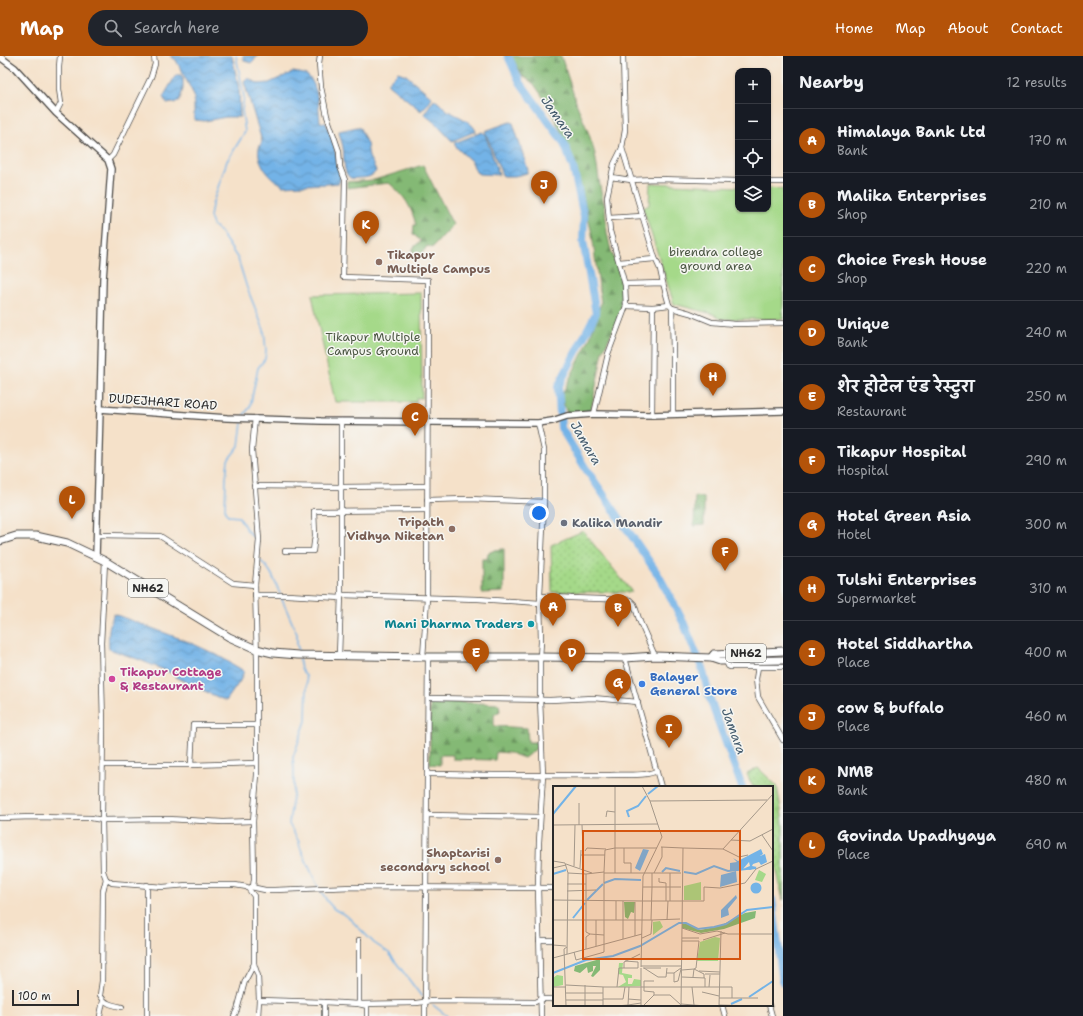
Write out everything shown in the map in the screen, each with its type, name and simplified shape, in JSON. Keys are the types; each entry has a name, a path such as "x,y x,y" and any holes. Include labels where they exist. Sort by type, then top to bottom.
{"main road":[{"name":"NH62","path":"0,541 16,536 36,536 66,543 105,561 230,637 256,649 295,655 626,658 655,656 709,657 714,654 783,652"},
{"name":"NH62","path":"709,657 714,660 726,661 783,660"}],"street":[{"path":"56,113 61,103 59,72 60,56"},
{"path":"0,57 15,68 56,113 108,160 113,155 151,77 155,64 154,56"},
{"path":"320,56 319,64 321,87 327,116 339,151 340,167 345,180 343,277 428,280 427,598 425,657 427,888 425,936 425,1016"},
{"path":"594,414 608,354 626,306 625,284 610,231 607,197 614,164 622,148 625,130 623,56"},
{"path":"622,148 670,306 673,353 673,414"},
{"name":"DUDEJHARI ROAD","path":"108,160 111,169 103,279 100,409 255,418 341,421 538,423 552,421 567,416 594,414 652,415 783,411"},
{"path":"611,177 631,180 656,179 735,181"},
{"path":"771,182 783,182"},
{"path":"609,218 642,216"},
{"path":"619,262 655,259"},
{"path":"625,284 663,283"},
{"path":"626,306 670,306 690,312 712,322 735,324 783,323"},
{"path":"652,415 653,307"},
{"path":"96,557 98,535 100,409"},
{"path":"253,887 253,821 256,791 257,725 255,584 258,540 252,450 255,418"},
{"path":"339,656 341,596 341,421"},
{"path":"538,423 544,450 544,502 540,596 542,642 540,657 540,699 543,775 538,887 541,1016"},
{"path":"254,486 427,486"},
{"path":"427,500 469,499 544,502"},
{"path":"285,552 313,551 315,535 314,511 341,512 427,510"},
{"path":"98,535 160,536 233,582 255,584"},
{"path":"100,1016 103,1001 100,995 102,981 103,891 106,879 103,871 103,723 101,643 105,561"},
{"path":"255,595 478,599 540,603"},
{"path":"540,596 630,600 634,604 655,656"},
{"path":"626,658 661,786"},
{"path":"726,661 730,667 783,667"},
{"path":"758,667 756,679 758,697 783,740"},
{"path":"430,698 565,700 593,698 638,702"},
{"path":"191,765 193,725 257,725"},
{"path":"103,765 256,763"},
{"path":"427,774 635,774 653,773 656,771"},
{"path":"427,815 540,817"},
{"path":"0,818 33,816 91,818 102,820 253,821"},
{"path":"106,879 112,883 147,886 235,885 265,890 353,887 553,888"},
{"path":"147,886 147,1016"},
{"path":"247,887 254,896 254,964 258,976 258,1016"},
{"path":"359,940 359,1004"},
{"path":"540,940 553,940"},
{"path":"234,1016 245,981 254,964"},
{"path":"259,1000 359,1004 426,1002 535,1002 541,999 553,999"},
{"path":"103,1001 122,1007"},
{"path":"324,1002 324,1016"},
{"path":"359,1004 366,1006 367,1016"},
{"path":"722,1006 725,1016"},
{"path":"769,1006 772,1016"}],"green space":[{"path":"511,56 561,56 595,154 605,207 607,233 611,250 620,275 623,298 617,322 603,351 591,411 567,414 561,396 590,338 601,303 592,234 573,159 559,127 547,103 534,84 522,75"},
{"path":"423,165 453,225 432,248 427,246 421,255 416,255 412,251 421,241 413,234 414,225 416,225 414,218 407,202 399,192 389,183 347,188 347,182 374,180"},
{"name":"birendra college ground area","path":"650,183 735,187 735,212 771,212 771,188 783,189 783,319 721,319 713,314 674,304 643,208 649,205"},
{"name":"Tikapur Multiple Campus Ground","path":"421,293 422,398 416,398 416,402 335,402 312,295"},
{"path":"695,496 704,498 704,525 694,526"},
{"path":"583,531 632,592 552,592 551,545"},
{"path":"504,549 504,592 482,593 482,559 487,559 488,553 495,550"},
{"path":"430,701 499,704 500,711 494,715 494,726 527,728 528,742 537,742 537,748 524,758 510,753 496,752 495,760 453,759 453,755 440,755 440,765 430,764"},
{"path":"758,768 777,786 783,822 783,900 773,853 773,786 753,786 747,774"}],"water":[{"path":"170,56 232,56 239,89 240,117 226,117 205,121 194,120 194,95 176,60"},
{"path":"243,56 258,56 251,63 244,61"},
{"path":"293,72 308,76 314,85 320,122 326,123 334,145 341,176 339,183 282,186 272,178 261,163 259,158 259,148 262,141 244,82 248,78 259,84 269,83"},
{"path":"398,72 406,75 432,97 421,111 388,84 388,82"},
{"path":"176,75 181,75 183,77 183,89 179,102 167,104 163,97"},
{"path":"434,99 447,110 471,124 476,131 452,141 424,114"},
{"path":"510,122 513,123 528,170 527,173 515,176 504,176 502,175 485,131"},
{"path":"357,127 360,128 367,144 369,157 376,171 373,175 364,178 352,178 346,173 343,146 339,134 339,131"},
{"path":"482,132 485,134 499,175 479,174 476,172 472,162 456,147 454,143"},
{"path":"114,614 189,642 217,655 244,671 240,681 226,701 179,679 169,672 109,649 109,631"}],"waterway":[{"path":"236,56 244,97 242,110 245,132 227,161 212,205 210,217 213,225 221,233 238,259 247,288 264,330 266,351 265,359 258,368 250,407 244,415"},
{"name":"Jamara","path":"508,56 520,82 564,143 573,167 584,217 583,241 596,313 558,387 561,428 586,469 657,573 671,598 684,624 702,668 710,699 742,786"},
{"path":"242,423 239,446 228,460 225,512 229,516 239,517 246,529 254,538 257,545"},
{"path":"258,559 269,570 280,594"},
{"path":"281,597 297,634 297,645 299,651"},
{"path":"299,659 301,669 306,676 307,683 306,721 293,757 294,787 289,824 299,842 318,887"},
{"path":"321,891 334,909 347,916 374,943 389,953 422,997"},
{"name":"Jamara","path":"773,907 783,982"},
{"path":"433,1005 447,1016"}],"place":[{"name":"cow & buffalo","path":"544,204"},
{"name":"NMB","path":"366,244"},
{"name":"Tikapur Multiple Campus","path":"379,262"},
{"name":"Tulshi Enterprises","path":"713,396"},
{"name":"Choice Fresh House","path":"415,436"},
{"name":"Govinda Upadhyaya","path":"72,519"},
{"name":"Kalika Mandir","path":"564,523"},
{"name":"Tripath Vidhya Niketan","path":"452,529"},
{"name":"Tikapur Hospital","path":"725,571"},
{"name":"Mani Dharma Traders","path":"531,624"},
{"name":"Himalaya Bank Ltd","path":"553,626"},
{"name":"Malika Enterprises","path":"618,627"},
{"name":"शेर होटेल एंड रेस्टुरा","path":"476,672"},
{"name":"Unique","path":"572,672"},
{"name":"Tikapur Cottage & Restaurant","path":"112,679"},
{"name":"Balayer General Store","path":"642,684"},
{"name":"Hotel Green Asia","path":"618,702"},
{"name":"Hotel Siddhartha","path":"669,748"},
{"name":"Shaptarisi secondary school","path":"498,860"}]}
